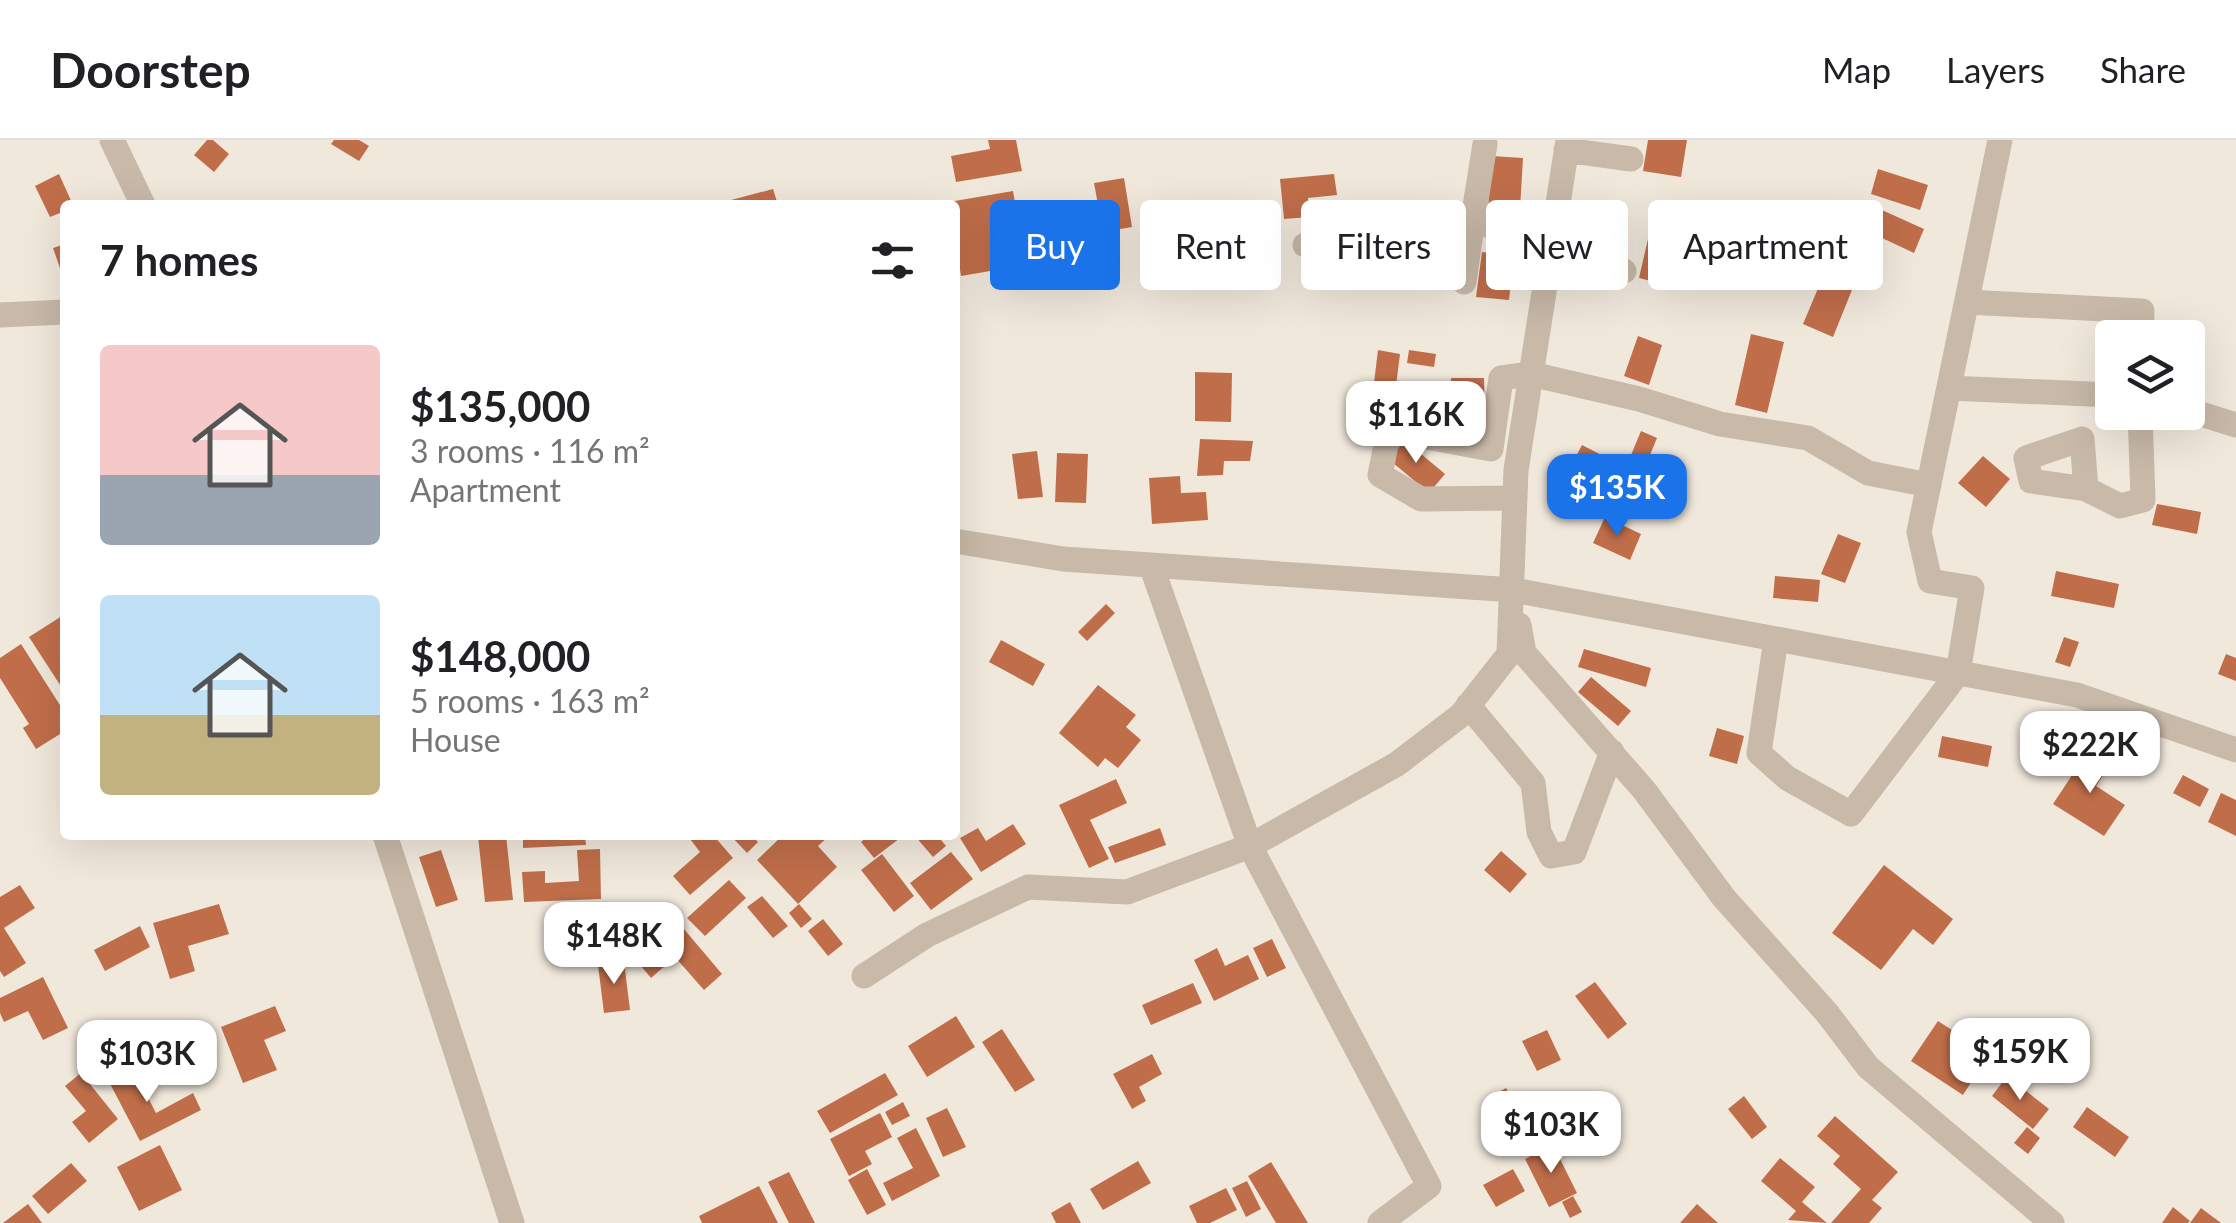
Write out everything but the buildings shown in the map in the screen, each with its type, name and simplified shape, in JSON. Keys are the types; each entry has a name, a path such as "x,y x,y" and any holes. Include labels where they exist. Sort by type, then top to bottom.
{"street":[{"path":"112,140 142,200"},
{"path":"1776,639 1759,753 1787,778 1852,814 1958,672 1972,588 1930,581 1920,532 2000,140"},
{"path":"1466,268 1485,144"},
{"path":"1558,200 1567,145 1631,159"},
{"path":"1466,220 1486,224"},
{"path":"864,976 927,935 1028,886 1127,892 1250,846 1397,764 1460,715 1508,654 1516,470 1544,290"},
{"path":"1966,302 2142,311 2142,320"},
{"path":"0,314 60,312"},
{"path":"1516,498 1421,499 1380,475 1386,445 1394,432 1491,449 1502,378 1531,374 1639,399 1720,424 1808,438 1868,472 1929,485"},
{"path":"1949,388 2095,394"},
{"path":"2205,415 2236,425"},
{"path":"2086,489 2120,506 2143,500 2141,430"},
{"path":"960,542 1063,559 1513,590 2077,695 2236,750"},
{"path":"1151,566 1250,846 1429,1186 1380,1223"},
{"path":"1513,590 1524,652 1644,790 1724,898 1827,1013 1868,1066 2052,1223"},
{"path":"1468,705 1534,782 1539,832 1551,856 1574,852 1612,752"},
{"path":"387,840 512,1223"}]}
